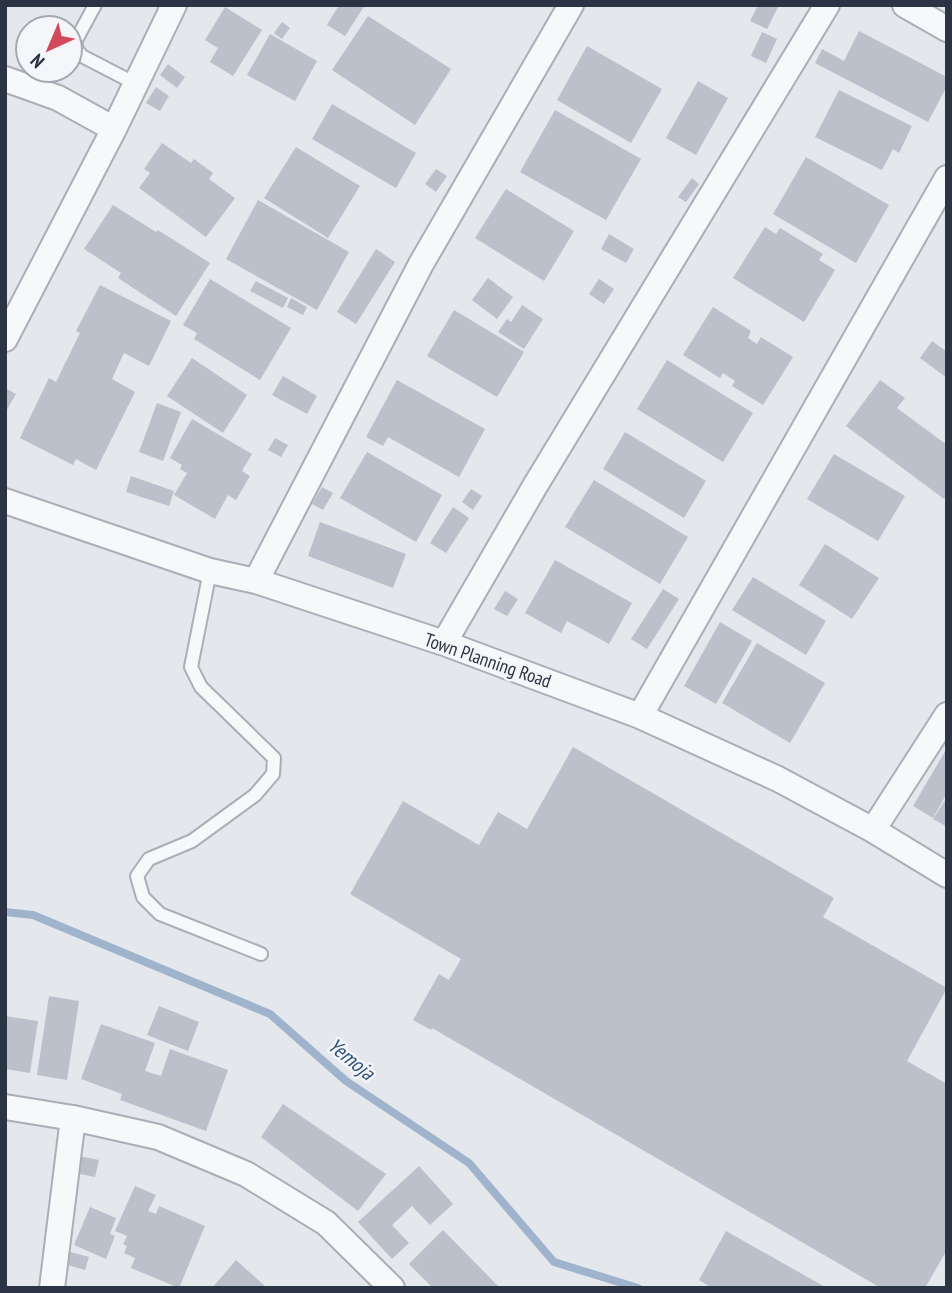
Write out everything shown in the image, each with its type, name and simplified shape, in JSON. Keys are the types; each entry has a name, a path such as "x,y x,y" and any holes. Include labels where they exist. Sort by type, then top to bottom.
{"street":[{"path":"256,582 421,264 571,5"},
{"path":"444,643 535,486 827,5"},
{"path":"5,339 114,129 171,6"},
{"path":"910,7 947,29"},
{"path":"5,79 58,98 114,129"},
{"path":"640,716 947,178"},
{"name":"Town Planning Road","path":"5,501 210,571 256,582 444,643 640,716 778,779 873,830 947,875"},
{"path":"873,830 947,715"},
{"path":"5,1107 73,1118 158,1137 246,1174 326,1223 392,1288"},
{"path":"52,1288 73,1118"}],"lane":[{"path":"95,5 75,42 77,50 82,56 136,84"},
{"path":"210,571 191,667 201,687 274,758 273,774 255,795 192,841 149,859 138,876 143,897 160,914 261,954"}],"building":[{"path":"339,5 365,5 345,36 327,25"},
{"path":"758,5 779,5 767,29 750,21"},
{"path":"225,7 262,30 233,76 210,62 218,48 205,40"},
{"path":"368,16 451,69 415,125 332,70"},
{"path":"282,22 290,28 282,39 274,33"},
{"path":"859,31 947,77 947,86 928,122 815,63 822,49 844,61"},
{"path":"762,32 777,39 766,63 751,56"},
{"path":"270,34 317,61 295,101 247,75"},
{"path":"587,46 662,89 631,143 557,100"},
{"path":"168,64 185,77 177,88 160,75"},
{"path":"698,81 728,98 696,155 666,138"},
{"path":"156,87 169,96 160,111 146,103"},
{"path":"839,90 912,126 899,153 893,149 882,170 815,137"},
{"path":"332,104 416,153 396,188 312,139"},
{"path":"555,110 641,159 606,220 520,172"},
{"path":"162,143 191,163 194,159 213,173 209,179 235,198 206,237 139,188 150,173 144,169"},
{"path":"296,147 360,186 328,238 264,198"},
{"path":"806,157 889,205 856,263 773,214"},
{"path":"436,169 447,176 436,192 425,184"},
{"path":"692,178 699,184 686,202 678,197"},
{"path":"506,189 574,231 544,281 475,238"},
{"path":"258,200 349,252 317,310 226,259"},
{"path":"113,205 210,263 176,316 118,278 121,273 84,249"},
{"path":"765,227 776,234 780,228 823,254 819,260 835,270 804,322 733,278"},
{"path":"609,234 634,249 626,263 601,249"},
{"path":"376,249 395,262 356,324 337,312"},
{"path":"488,278 513,297 497,319 472,300"},
{"path":"210,279 291,328 260,380 194,339 197,333 183,325"},
{"path":"599,279 614,289 604,304 589,294"},
{"path":"256,281 288,298 283,308 250,291"},
{"path":"100,285 171,321 149,366 124,353 112,379 135,392 96,470 76,459 73,465 20,438 49,378 56,382 80,333 76,331"},
{"path":"291,298 307,307 303,315 287,307"},
{"path":"522,305 543,319 524,349 498,332 507,319 511,322"},
{"path":"713,307 751,331 748,338 757,344 761,337 793,357 763,405 732,386 735,381 723,373 720,378 683,355"},
{"path":"454,310 524,352 497,397 427,356"},
{"path":"932,341 947,352 947,378 920,358"},
{"path":"192,358 247,395 223,433 167,396"},
{"path":"667,360 753,413 723,462 637,409"},
{"path":"283,376 317,396 307,414 272,395"},
{"path":"397,380 485,429 459,477 388,437 383,446 366,437"},
{"path":"880,380 905,398 897,408 947,445 947,495 944,499 846,426"},
{"path":"5,388 16,394 5,413"},
{"path":"157,403 181,412 163,461 139,452"},
{"path":"192,419 252,454 242,471 250,476 236,500 228,495 215,519 174,495 187,473 180,469 182,465 170,458"},
{"path":"625,432 706,481 684,518 603,469"},
{"path":"275,438 288,445 281,457 268,450"},
{"path":"367,452 442,495 416,542 340,498"},
{"path":"834,454 905,496 878,541 807,499"},
{"path":"131,476 174,491 169,506 126,492"},
{"path":"594,480 688,537 660,584 565,527"},
{"path":"322,487 333,493 323,510 312,504"},
{"path":"471,489 482,496 473,510 462,502"},
{"path":"453,507 469,518 446,553 430,543"},
{"path":"320,522 406,554 393,588 308,556"},
{"path":"825,544 879,578 852,619 799,585"},
{"path":"555,560 632,603 609,644 567,621 561,633 525,613"},
{"path":"753,577 826,621 806,655 732,610"},
{"path":"663,589 679,599 647,649 631,639"},
{"path":"505,591 518,599 507,616 494,609"},
{"path":"720,622 752,641 716,704 684,686"},
{"path":"757,643 825,683 790,743 722,703"},
{"path":"573,747 834,898 823,917 947,988 907,1061 947,1084 947,1250 925,1288 881,1288 432,1028 431,1030 413,1020 439,974 449,980 461,959 350,894 403,801 479,845 498,812 527,829"},
{"path":"947,748 947,793 933,818 913,806"},
{"path":"947,797 947,827 933,819"},
{"path":"49,996 79,1001 67,1080 37,1075"},
{"path":"159,1006 199,1022 188,1051 147,1035"},
{"path":"5,1016 38,1021 30,1073 5,1069"},
{"path":"101,1024 155,1043 145,1071 161,1076 170,1049 228,1070 206,1131 120,1100 122,1094 81,1079"},
{"path":"283,1104 386,1174 358,1211 261,1137"},
{"path":"79,1156 99,1160 95,1177 75,1173"},
{"path":"419,1166 453,1204 430,1225 412,1206 392,1225 409,1243 392,1259 358,1222"},
{"path":"135,1186 156,1195 148,1211 156,1214 159,1206 205,1226 179,1288 131,1268 135,1258 124,1253 127,1246 123,1244 127,1236 115,1231"},
{"path":"90,1207 116,1218 110,1234 115,1236 106,1259 74,1245"},
{"path":"443,1230 500,1288 433,1288 409,1264"},
{"path":"726,1231 827,1288 712,1288 699,1280"},
{"path":"67,1251 89,1257 85,1270 64,1264"},
{"path":"236,1260 267,1288 212,1288"}],"waterway":[{"name":"Yemoja","path":"5,912 33,915 270,1014 346,1081 469,1163 554,1262 638,1288"}]}
